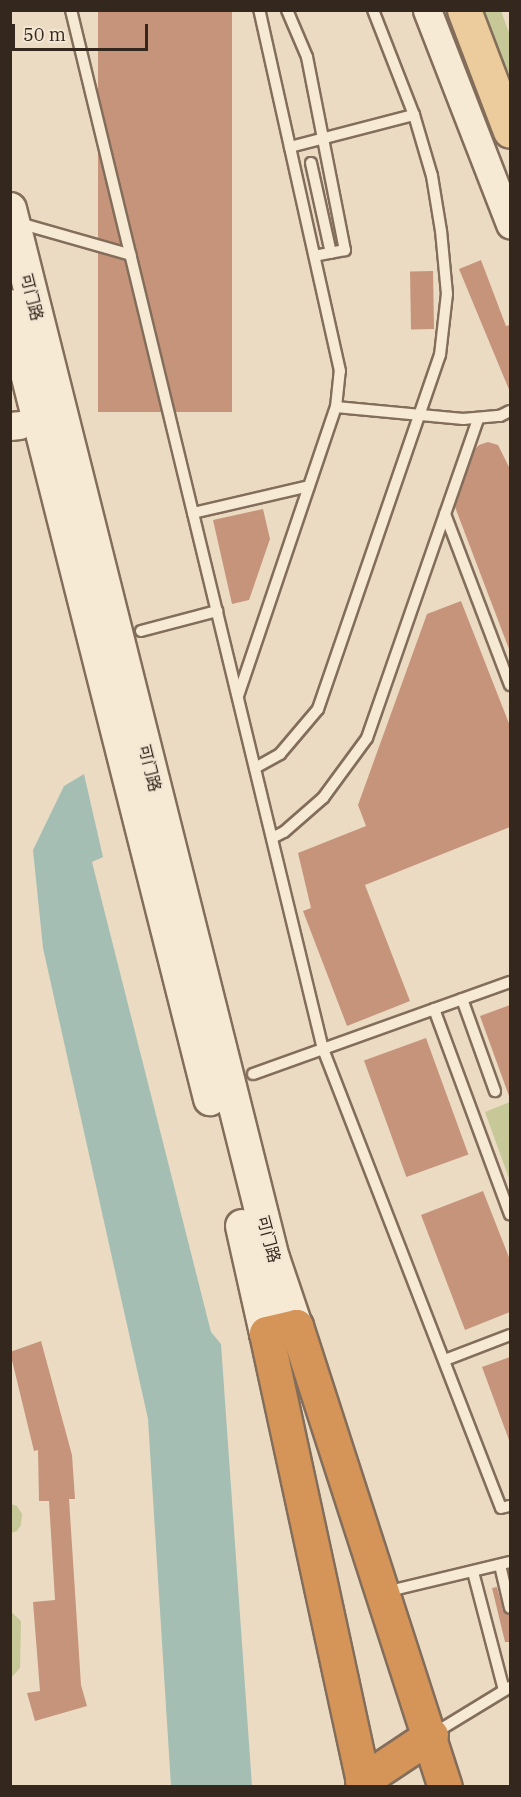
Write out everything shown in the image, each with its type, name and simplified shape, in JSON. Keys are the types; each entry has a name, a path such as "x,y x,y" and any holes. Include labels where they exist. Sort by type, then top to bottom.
{"highway":[{"path":"281,1329 382,1592 446,1786"},
{"path":"281,1329 364,1786 430,1735"}],"main road":[{"path":"464,10 510,131"},
{"name":"可门路","path":"12,215 273,1258 281,1329"},
{"name":"可门路","path":"10,306 252,1266 281,1329"}],"street":[{"path":"427,10 510,224"}],"lane":[{"path":"72,10 323,1049 501,1508 510,1506"},
{"path":"237,696 336,407 340,371 259,10"},
{"path":"287,10 307,57 345,250 315,256"},
{"path":"255,768 280,754 318,709 440,355 447,294 441,231 432,176 414,115 373,10"},
{"path":"290,147 414,115"},
{"path":"311,163 331,253"},
{"path":"12,215 131,255"},
{"path":"336,407 478,419 510,411"},
{"path":"272,838 284,832 323,798 367,738 478,419"},
{"path":"193,513 309,486"},
{"path":"445,514 510,685"},
{"path":"141,631 217,611"},
{"path":"253,1074 510,982"},
{"path":"462,999 495,1091"},
{"path":"434,1009 510,1214"},
{"path":"445,1360 510,1335"},
{"path":"382,1592 505,1564 510,1608"},
{"path":"430,1735 507,1688 473,1572"}],"green space":[{"path":"481,11 501,11 510,35 510,88"},
{"path":"510,1102 510,1181 485,1112"},
{"path":"11,1504 17,1506 22,1514 21,1525 17,1531 11,1533"},
{"path":"10,1611 21,1621 20,1668 11,1678"}],"shaded area":[{"path":"84,774 103,857 92,862 211,1332 221,1344 252,1786 171,1786 148,1419 43,948 33,850 64,786"}],"building":[{"path":"98,10 232,10 232,412 98,412"},
{"path":"481,260 506,326 510,325 510,392 459,269"},
{"path":"410,271 433,271 434,329 411,329"},
{"path":"488,442 498,445 510,469 509,649 455,507 475,449"},
{"path":"263,509 270,539 249,600 232,604 213,520"},
{"path":"461,601 510,726 510,827 365,885 410,1001 347,1026 303,911 311,908 298,853 366,826 358,805 427,614"},
{"path":"510,1005 510,1096 509,1096 480,1016"},
{"path":"426,1038 468,1155 406,1177 364,1061"},
{"path":"483,1191 510,1260 510,1312 465,1330 421,1215"},
{"path":"41,1341 72,1455 75,1499 69,1499 81,1685 87,1706 35,1721 27,1693 40,1691 33,1602 55,1600 49,1501 39,1501 38,1450 34,1451 10,1352"},
{"path":"510,1357 510,1440 509,1440 482,1367"},
{"path":"497,1587 503,1610 510,1615 510,1642 505,1642 492,1588"}]}
